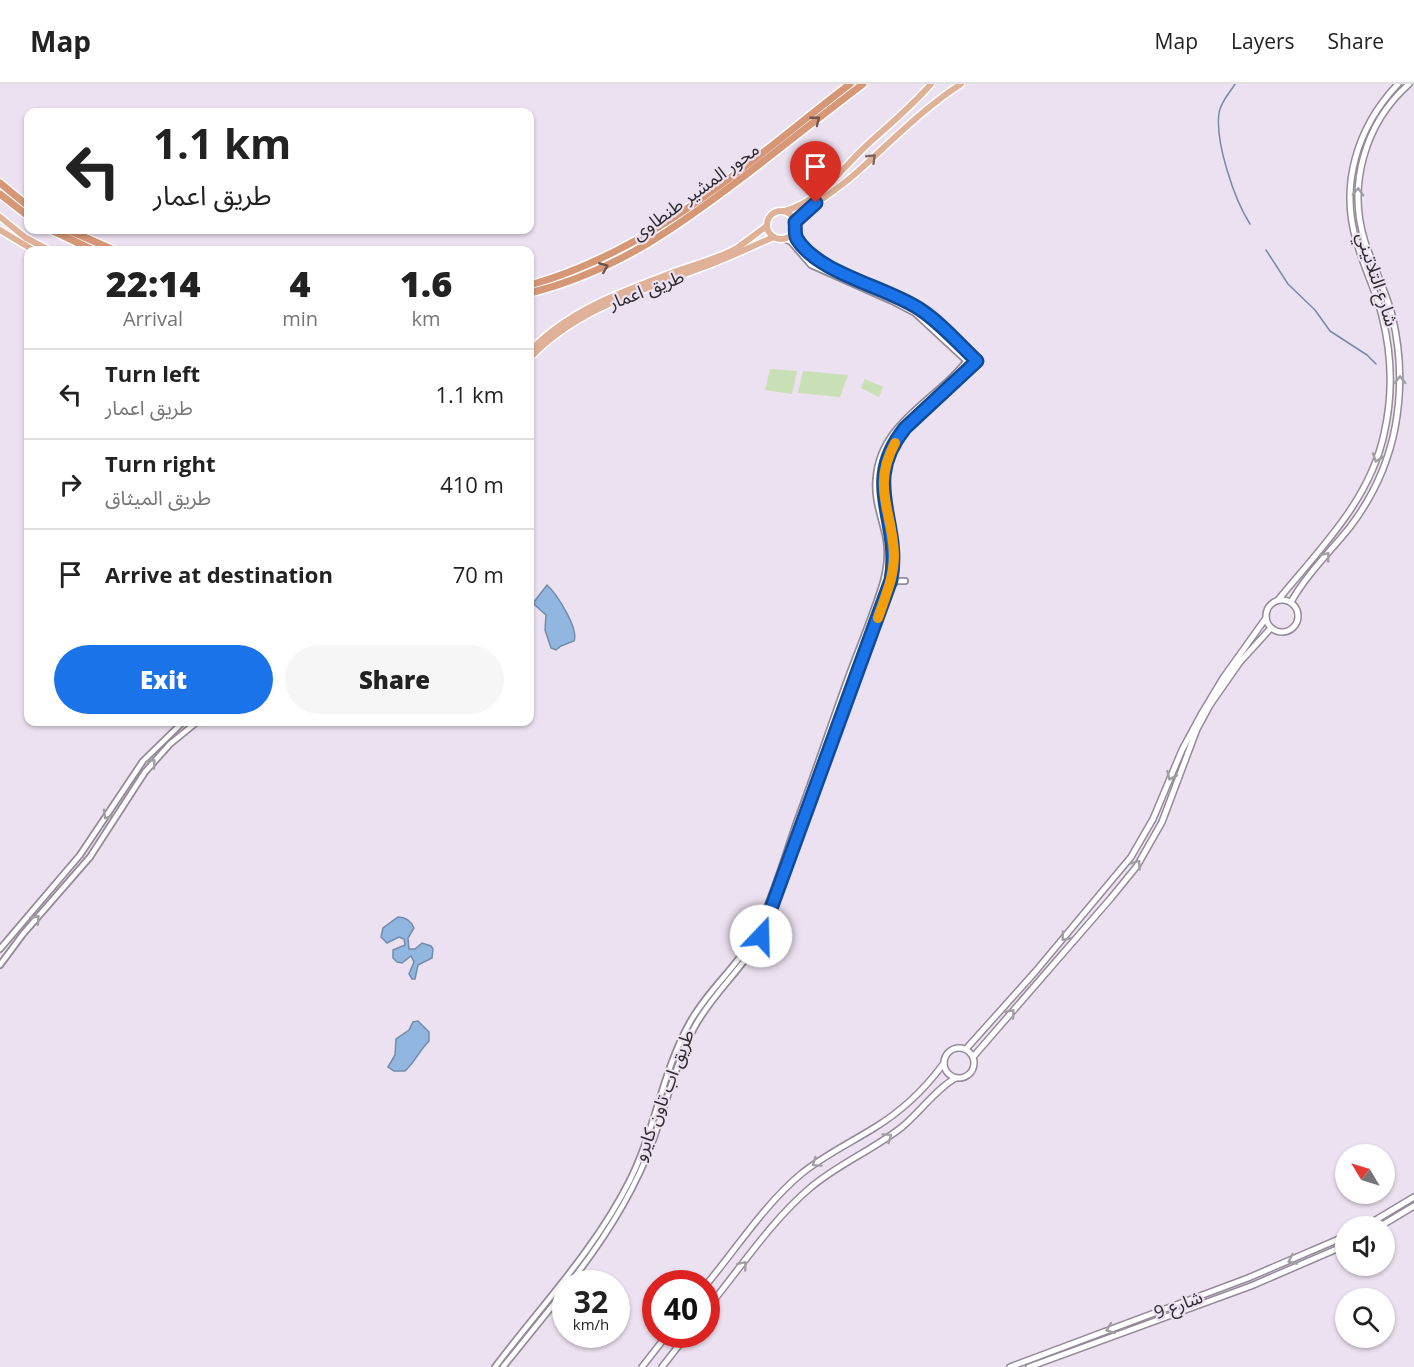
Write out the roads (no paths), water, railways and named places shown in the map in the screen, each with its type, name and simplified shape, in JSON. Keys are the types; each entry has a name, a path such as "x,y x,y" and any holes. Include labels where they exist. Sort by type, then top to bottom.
{"highway":[{"name":"محور المشير طنطاوى","path":"534,284 571,273 668,223 850,84"},
{"name":"محور المشير طنطاوى","path":"534,292 573,280 622,260 650,244 692,216 863,84"},
{"path":"0,183 24,203"},
{"path":"0,194 24,213"},
{"path":"59,234 85,246"},
{"path":"77,234 105,246"}],"main road":[{"path":"785,211 809,200 828,187 931,84"},
{"path":"795,222 803,213 857,172 925,110 961,84"},
{"name":"شارع التلاتيني","path":"1278,600 1358,500 1373,470 1384,436 1390,388 1387,340 1379,304 1357,244 1351,216 1350,195 1355,159 1364,132 1379,107 1398,84"},
{"name":"شارع التلاتيني","path":"1291,602 1365,505 1381,473 1393,439 1399,401 1398,350 1388,300 1362,230 1358,189 1362,161 1371,135 1385,111 1409,84"},
{"name":"طريق اعمار","path":"534,347 554,329 587,308 729,251 767,226 771,215 778,211 785,211"},
{"path":"767,226 774,237 788,240 795,235 793,216 785,211"},
{"path":"0,217 26,238 41,246"},
{"path":"0,230 26,246"},
{"name":"طريق اعمار","path":"534,354 557,333 600,307 774,237"},
{"path":"966,1050 1131,857 1148,829 1182,750 1202,713 1223,678 1266,618 1268,607 1278,600 1291,602 1298,612 1294,628 1280,633 1271,628 1266,618"},
{"path":"973,1057 1137,866 1164,816 1197,729 1210,705 1240,662 1271,628"},
{"path":"720,1293 801,1196 831,1173 892,1134 926,1106 945,1085 971,1072 974,1064 973,1057 966,1050 959,1048 953,1049 945,1056 944,1063 947,1073 956,1078"},
{"path":"718,1270 774,1201 794,1181 824,1158 902,1108 926,1086 944,1063"},
{"path":"1382,1216 1414,1197"},
{"path":"1395,1217 1414,1206"},
{"name":"شارع 9","path":"1010,1367 1248,1278 1335,1241"},
{"name":"شارع 9","path":"1029,1367 1251,1286 1335,1250"},
{"path":"642,1367 657,1348"},
{"path":"662,1367 677,1348"}],"street":[{"path":"795,235 812,256 824,265 918,308 970,355"},
{"path":"788,240 811,265 915,313 972,366"},
{"name":"طريق اب تاون كايرو","path":"495,1367 597,1237 630,1180 653,1122 675,1053 699,1007 755,934 846,686 881,598 890,586 893,547 884,502 883,481 891,450 901,433 922,409 938,389 970,355 977,361 944,393 922,409 907,417 890,437 880,457 876,491 887,549 886,572 881,598 828,758 761,936 737,970 711,1000 695,1026 681,1056 652,1144 603,1239 580,1270"},
{"path":"938,389 944,393"},
{"path":"907,417 911,422"},
{"path":"887,549 892,573"},
{"path":"890,586 897,581 905,581"},
{"path":"846,686 844,705 846,706"},
{"path":"0,949 80,855 142,761 179,726"},
{"path":"0,965 23,934 90,857 145,772 170,744 192,726"},
{"path":"828,736 832,737 828,758"},
{"path":"784,877 781,876 785,857"},
{"path":"761,936 771,900 769,899"},
{"path":"732,965 737,970"},
{"path":"672,1081 675,1053"},
{"path":"626,1198 630,1180"},
{"path":"503,1367 552,1306"}],"water":[{"path":"547,585 566,612 575,636 574,641 556,650 551,648 545,630 546,615 534,602"},
{"path":"398,917 408,920 414,928 408,938 409,949 415,949 422,943 433,949 432,958 418,965 415,979 412,979 409,974 414,962 411,956 402,963 393,958 393,950 405,945 404,939 399,937 387,943 381,937 383,928"},
{"path":"418,1021 429,1032 429,1041 405,1071 394,1071 388,1067 395,1055 396,1039 409,1030 413,1022"}],"waterway":[{"path":"1235,84 1220,109 1220,139 1232,186 1250,224"},
{"path":"1266,250 1288,284 1315,310 1330,331 1367,355 1376,364"}]}
